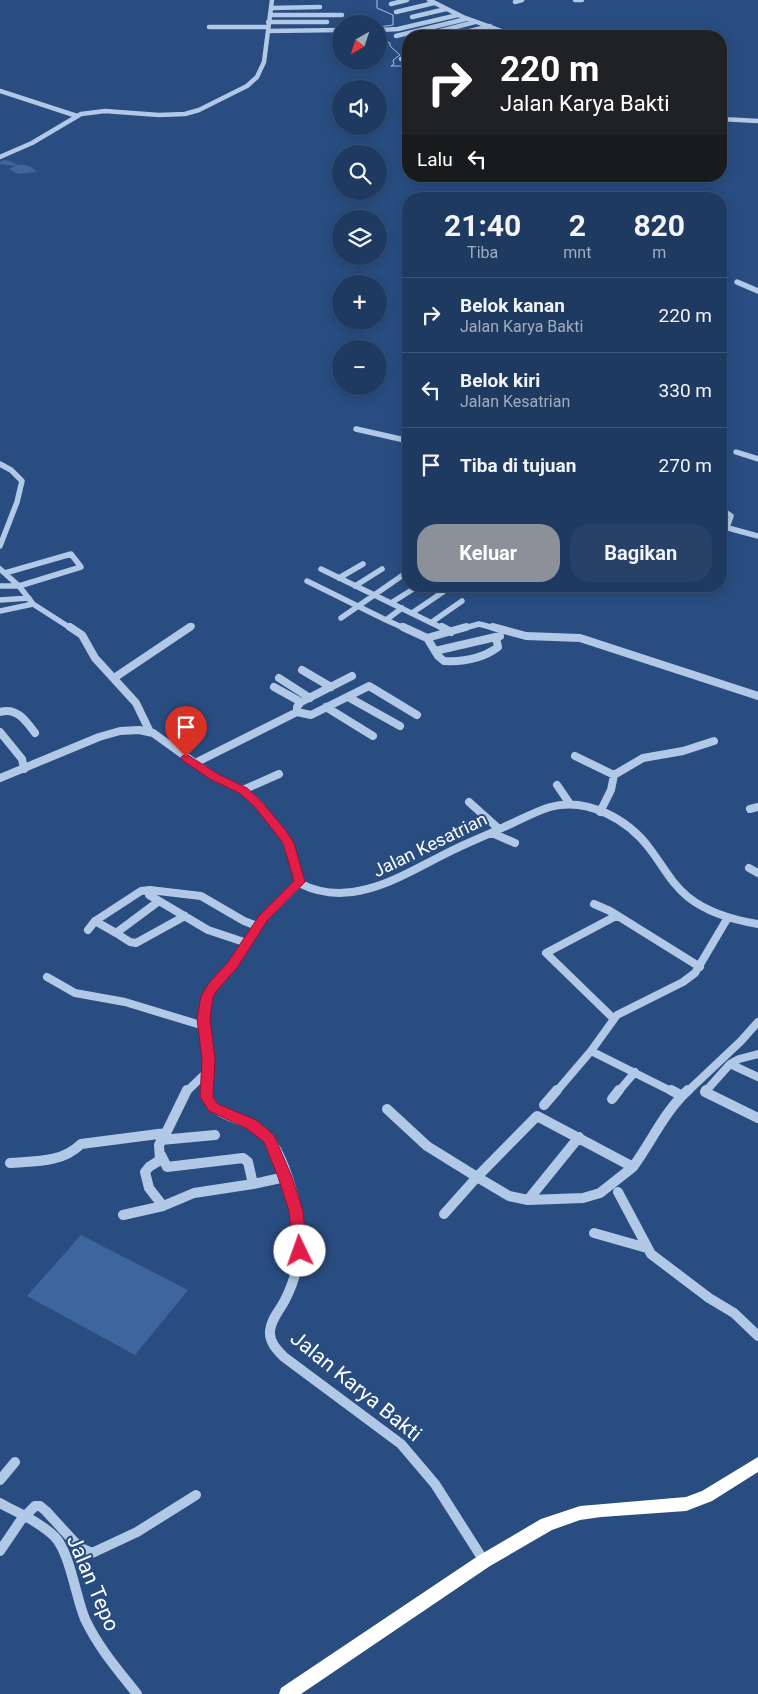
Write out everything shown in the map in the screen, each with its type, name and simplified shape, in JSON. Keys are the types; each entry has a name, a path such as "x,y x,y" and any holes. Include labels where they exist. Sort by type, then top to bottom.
{"highway":[{"path":"287,1694 527,1534 562,1518 601,1510 686,1504 707,1496 758,1464"}],"street":[{"path":"0,157 39,139 77,116 105,110 178,115 199,110 247,86 257,78 262,70 272,0"},
{"path":"391,4 407,0"},
{"path":"429,0 466,19 500,30"},
{"path":"515,2 522,0"},
{"path":"575,0 582,0"},
{"path":"396,12 434,3"},
{"path":"272,8 320,7"},
{"path":"412,17 446,9"},
{"path":"270,15 332,15"},
{"path":"388,30 398,29 458,15"},
{"path":"421,30 466,19"},
{"path":"209,27 327,22"},
{"path":"444,30 475,22"},
{"path":"268,26 332,30"},
{"path":"474,30 490,26"},
{"path":"396,36 402,35"},
{"path":"0,91 77,116"},
{"path":"727,119 758,121"},
{"path":"737,282 758,291"},
{"path":"356,429 402,439"},
{"path":"736,452 758,458"},
{"path":"0,464 11,470 22,481 21,490 0,546"},
{"path":"727,527 758,536"},
{"path":"0,586 19,586 81,567 71,554 2,571"},
{"path":"339,578 363,564"},
{"path":"321,569 451,632"},
{"path":"355,586 382,569"},
{"path":"2,571 19,586 31,601 78,632 95,658 136,703 150,732"},
{"path":"342,618 402,576"},
{"path":"307,581 427,638 444,661 468,659 494,650 498,645 496,637"},
{"path":"391,604 409,592"},
{"path":"412,612 443,592"},
{"path":"0,600 31,601"},
{"path":"432,622 462,600"},
{"path":"0,611 31,601"},
{"path":"386,620 402,608"},
{"path":"427,638 484,624 525,640 582,642 758,701"},
{"path":"114,678 192,626"},
{"path":"435,651 511,634 584,639 758,696"},
{"path":"302,670 331,687"},
{"path":"297,712 297,707 301,702 352,676"},
{"path":"279,678 310,698"},
{"path":"195,763 297,712 311,715 368,686 417,714"},
{"path":"274,687 301,702"},
{"path":"348,697 400,726"},
{"path":"326,707 373,736"},
{"path":"0,712 6,710 15,712 34,734"},
{"path":"0,778 67,749 102,737 128,730 150,732 214,777 243,790 258,804 286,839 292,851 300,882"},
{"path":"0,732 22,759 24,768"},
{"path":"600,812 611,790 614,775 643,758 683,751 714,741"},
{"path":"575,756 614,775"},
{"path":"243,790 279,774"},
{"path":"557,785 570,804"},
{"path":"469,802 495,831 515,843"},
{"name":"Jalan Kesatrian","path":"300,882 309,888 323,891 365,892 388,884 448,852 543,809 570,804 600,812 625,826 642,839 666,875 681,892 705,908 727,919 758,924"},
{"path":"750,809 758,806"},
{"path":"749,868 758,873"},
{"name":"Jalan Karya Bakti","path":"300,882 272,908 257,926 233,965 207,996 204,1008 204,1026 208,1053 206,1094 211,1105 251,1124 266,1135 274,1148 285,1177 298,1221 300,1251 293,1284 271,1325 270,1336 274,1346 284,1357 381,1427 416,1459 435,1484 484,1561"},
{"path":"88,930 95,921 141,891 150,890 200,896 257,926"},
{"path":"150,890 149,895 208,930 247,943"},
{"path":"116,933 159,901"},
{"path":"594,904 700,967"},
{"path":"95,921 130,942 136,943 186,916"},
{"path":"614,1019 546,953 616,916"},
{"path":"544,1105 591,1051 614,1019 635,1005 683,982 700,967 727,919"},
{"path":"47,978 75,993 125,1002 204,1026"},
{"path":"387,1110 427,1146 509,1196 528,1200 567,1200 592,1196 612,1185 633,1167 650,1144 660,1123 682,1096 742,1041 758,1022"},
{"path":"591,1051 682,1096"},
{"path":"758,1054 739,1058 730,1064 705,1092 758,1118"},
{"path":"730,1064 758,1077"},
{"path":"207,1072 186,1091 159,1147 161,1155 167,1167 243,1158 248,1162 253,1184"},
{"path":"612,1099 635,1072"},
{"path":"444,1214 535,1116 579,1137 633,1167"},
{"path":"10,1163 66,1156 76,1150 81,1144 216,1135"},
{"path":"528,1200 579,1137"},
{"path":"161,1155 158,1163 144,1172 148,1185 163,1206"},
{"path":"123,1215 163,1206 194,1193 285,1177"},
{"path":"618,1192 631,1213 647,1248 658,1259 709,1298 734,1313 758,1336"},
{"path":"594,1234 647,1248"},
{"path":"0,1480 15,1462"},
{"path":"0,1551 11,1538 24,1516 32,1508 40,1506 50,1514 80,1548 92,1553 137,1532 196,1495"},
{"name":"Jalan Tepo","path":"0,1503 41,1526 56,1538 85,1618 103,1652 137,1694"}],"shaded area":[{"path":"4,160 17,165 23,164 37,172 18,174 9,169 15,166 0,164"},
{"path":"81,1235 188,1290 135,1355 27,1296"}],"waterway":[{"path":"377,0 377,8 393,15 393,25 388,26"},
{"path":"388,42 400,55 393,60 394,64 391,66 402,66"}],"route":[{"path":"186,757 214,777 243,790 258,804 280,830 288,843 300,882 263,918 233,965 214,986 207,996 203,1019 208,1047 206,1097 214,1107 251,1124 269,1139 285,1177 296,1211 300,1251"}]}
